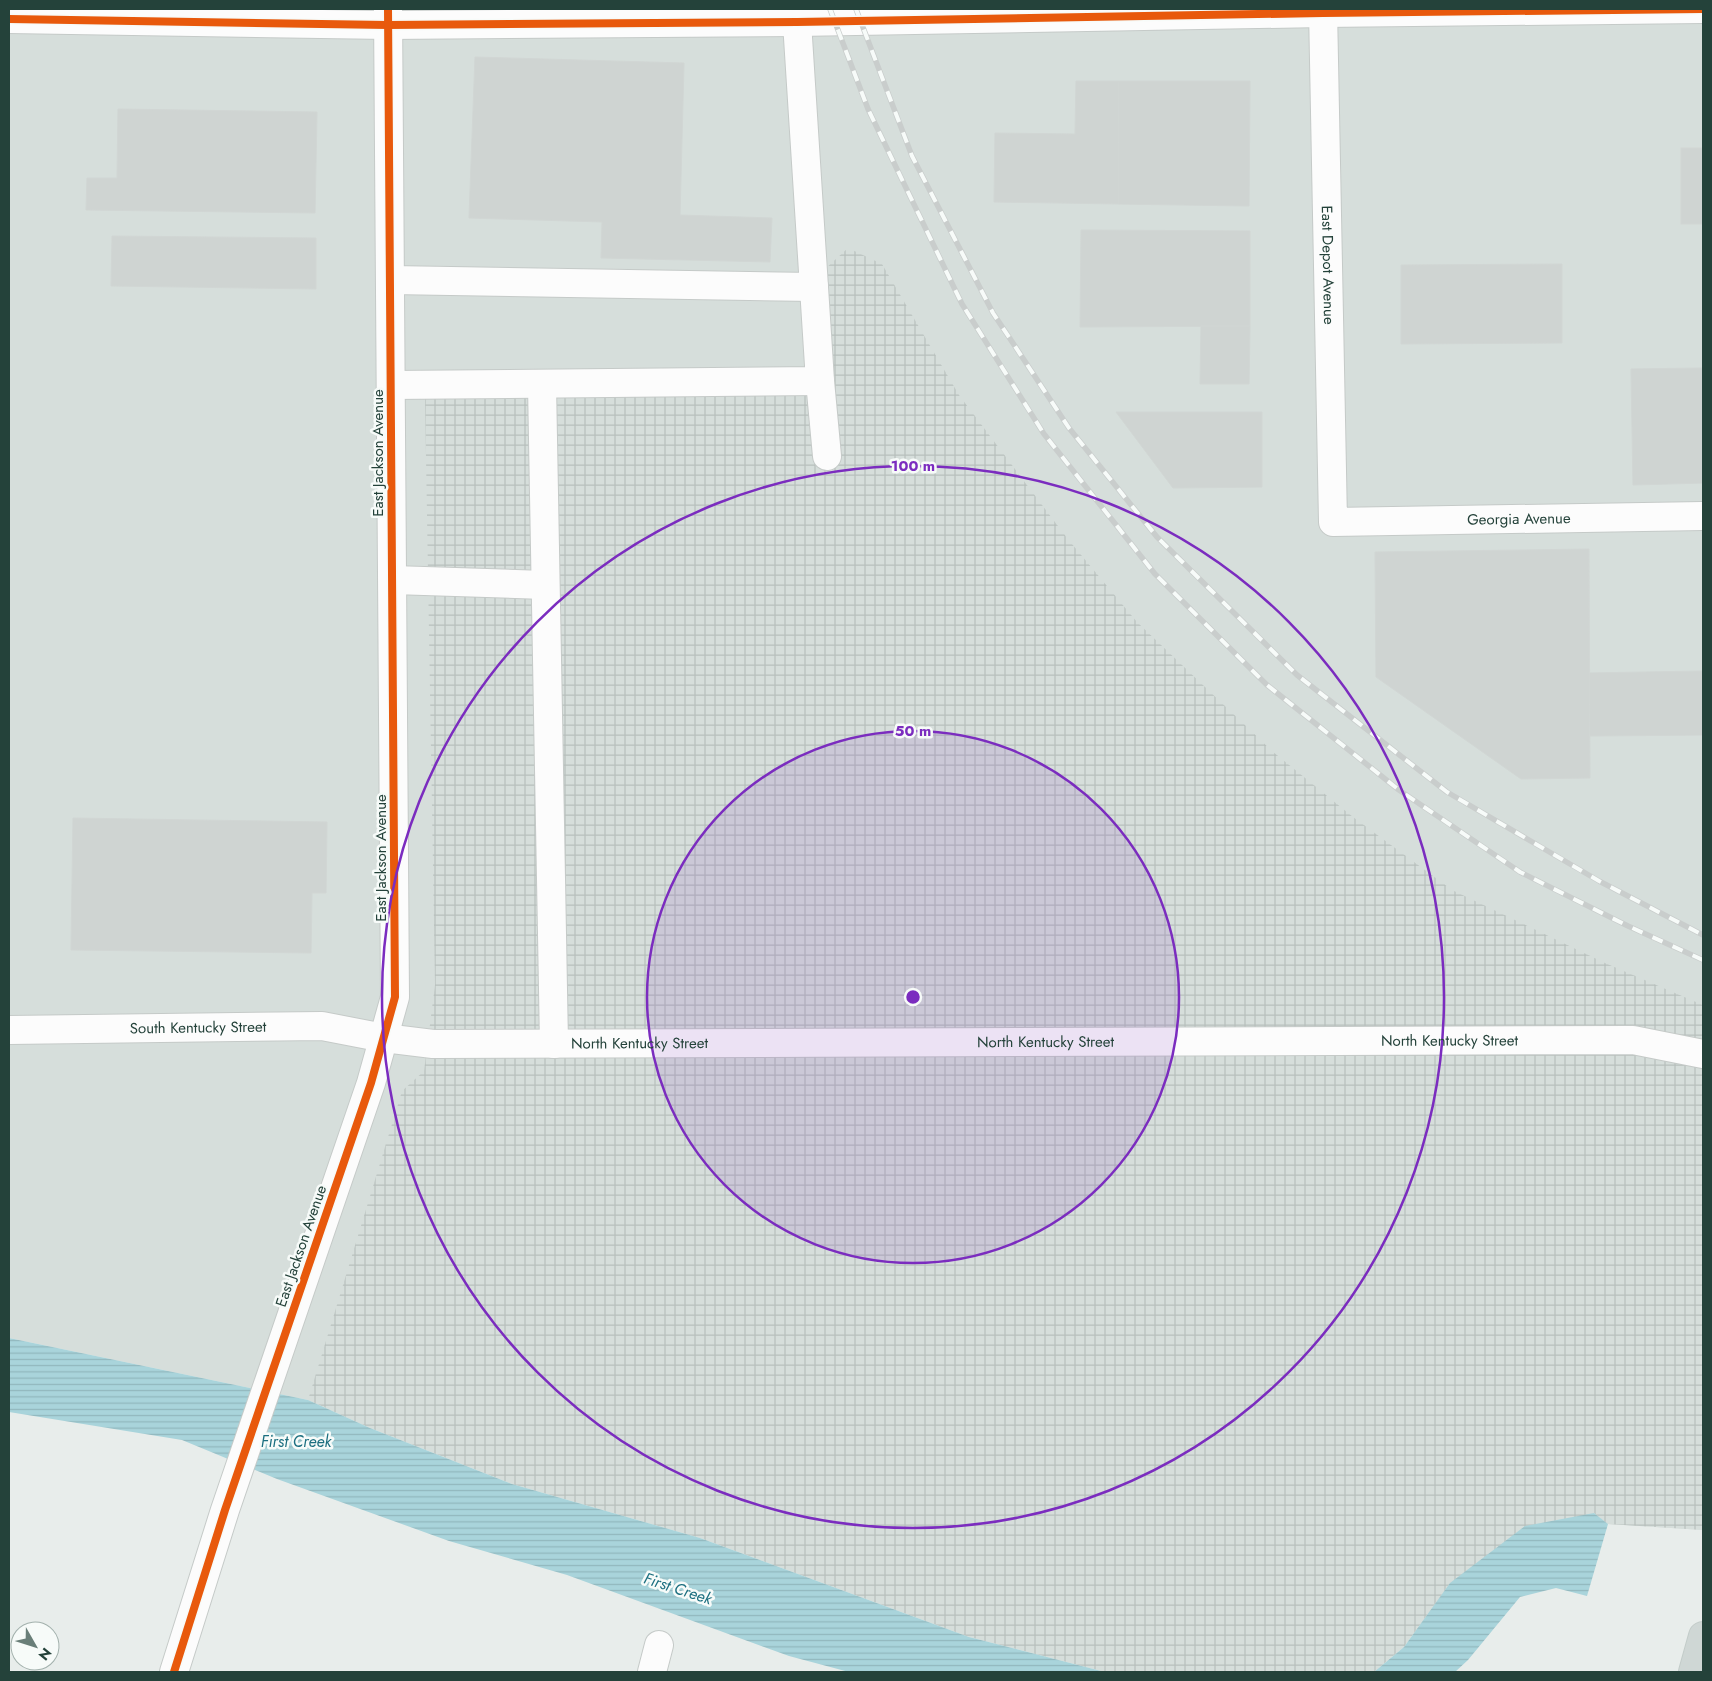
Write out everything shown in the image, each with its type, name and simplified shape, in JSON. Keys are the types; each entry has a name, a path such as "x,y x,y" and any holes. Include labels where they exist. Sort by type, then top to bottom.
{"main road":[{"path":"1693,1672 1703,1636"}],"street":[{"path":"9,19 388,17 797,22 1130,12 1703,9"},
{"name":"East Depot Avenue","path":"1323,11 1333,522"},
{"name":"East Jackson Avenue","path":"174,1672 225,1510 384,1038 395,997 388,17"},
{"path":"797,22 820,381 827,456"},
{"path":"391,280 814,287"},
{"path":"391,385 820,381"},
{"path":"542,384 554,1044"},
{"name":"Georgia Avenue","path":"1333,522 1703,516"},
{"path":"393,580 545,586"},
{"name":"South Kentucky Street","path":"9,1030 322,1026 384,1038"},
{"name":"North Kentucky Street","path":"384,1038 433,1044 1633,1040 1703,1054"},
{"path":"652,1672 659,1645"}],"shaded area":[{"path":"9,9 1703,9 1703,1530 1608,1524 1594,1513 1525,1526 1374,1672 1105,1672 308,1400 9,1338"},
{"path":"848,248 882,264 959,395 1067,538 1137,622 1272,751 1353,817 1452,890 1605,963 1703,1005 1703,1530 1608,1524 1594,1513 1450,1583 1404,1647 1374,1672 1105,1672 969,1637 700,1538 512,1484 370,1428 308,1400 402,1091 424,1071 435,985 425,398 810,395 825,269"}],"water":[{"name":"First Creek","path":"9,1338 308,1400 370,1428 512,1484 700,1538 969,1637 1105,1672 849,1672 789,1656 567,1575 449,1541 277,1479 182,1440 9,1412"},
{"path":"1594,1513 1608,1524 1587,1596 1556,1588 1520,1597 1468,1660 1455,1672 1374,1672 1404,1647 1450,1583 1525,1526"}],"building":[{"path":"475,57 684,63 680,215 772,218 770,262 601,258 602,222 469,218"},
{"path":"1076,81 1119,81 1118,204 994,202 995,133 1075,134"},
{"path":"1119,81 1250,81 1249,206 1118,204"},
{"path":"118,109 317,112 315,213 86,210 87,178 117,178"},
{"path":"1681,148 1703,148 1703,224 1681,224"},
{"path":"1081,230 1250,231 1250,326 1080,327"},
{"path":"112,236 316,238 316,289 111,286"},
{"path":"1562,264 1562,343 1401,344 1401,265"},
{"path":"1201,326 1250,326 1249,384 1200,384"},
{"path":"1703,368 1703,483 1633,485 1631,369"},
{"path":"1116,412 1262,412 1262,487 1173,488"},
{"path":"1589,549 1590,778 1521,779 1376,677 1375,552"},
{"path":"1703,671 1703,735 1590,736 1589,673"},
{"path":"73,818 327,822 326,893 312,893 311,953 71,950"}],"railway":[{"path":"830,9 868,109 962,304 1044,434 1155,574 1267,685 1399,790 1520,872 1628,926 1703,960"},
{"path":"856,9 912,156 993,313 1069,428 1157,537 1297,675 1447,792 1599,881 1703,935"}],"cycle path":[{"path":"174,1672 225,1510 371,1083 395,997 388,9"},
{"path":"9,19 388,25 797,22 1703,9"}]}
